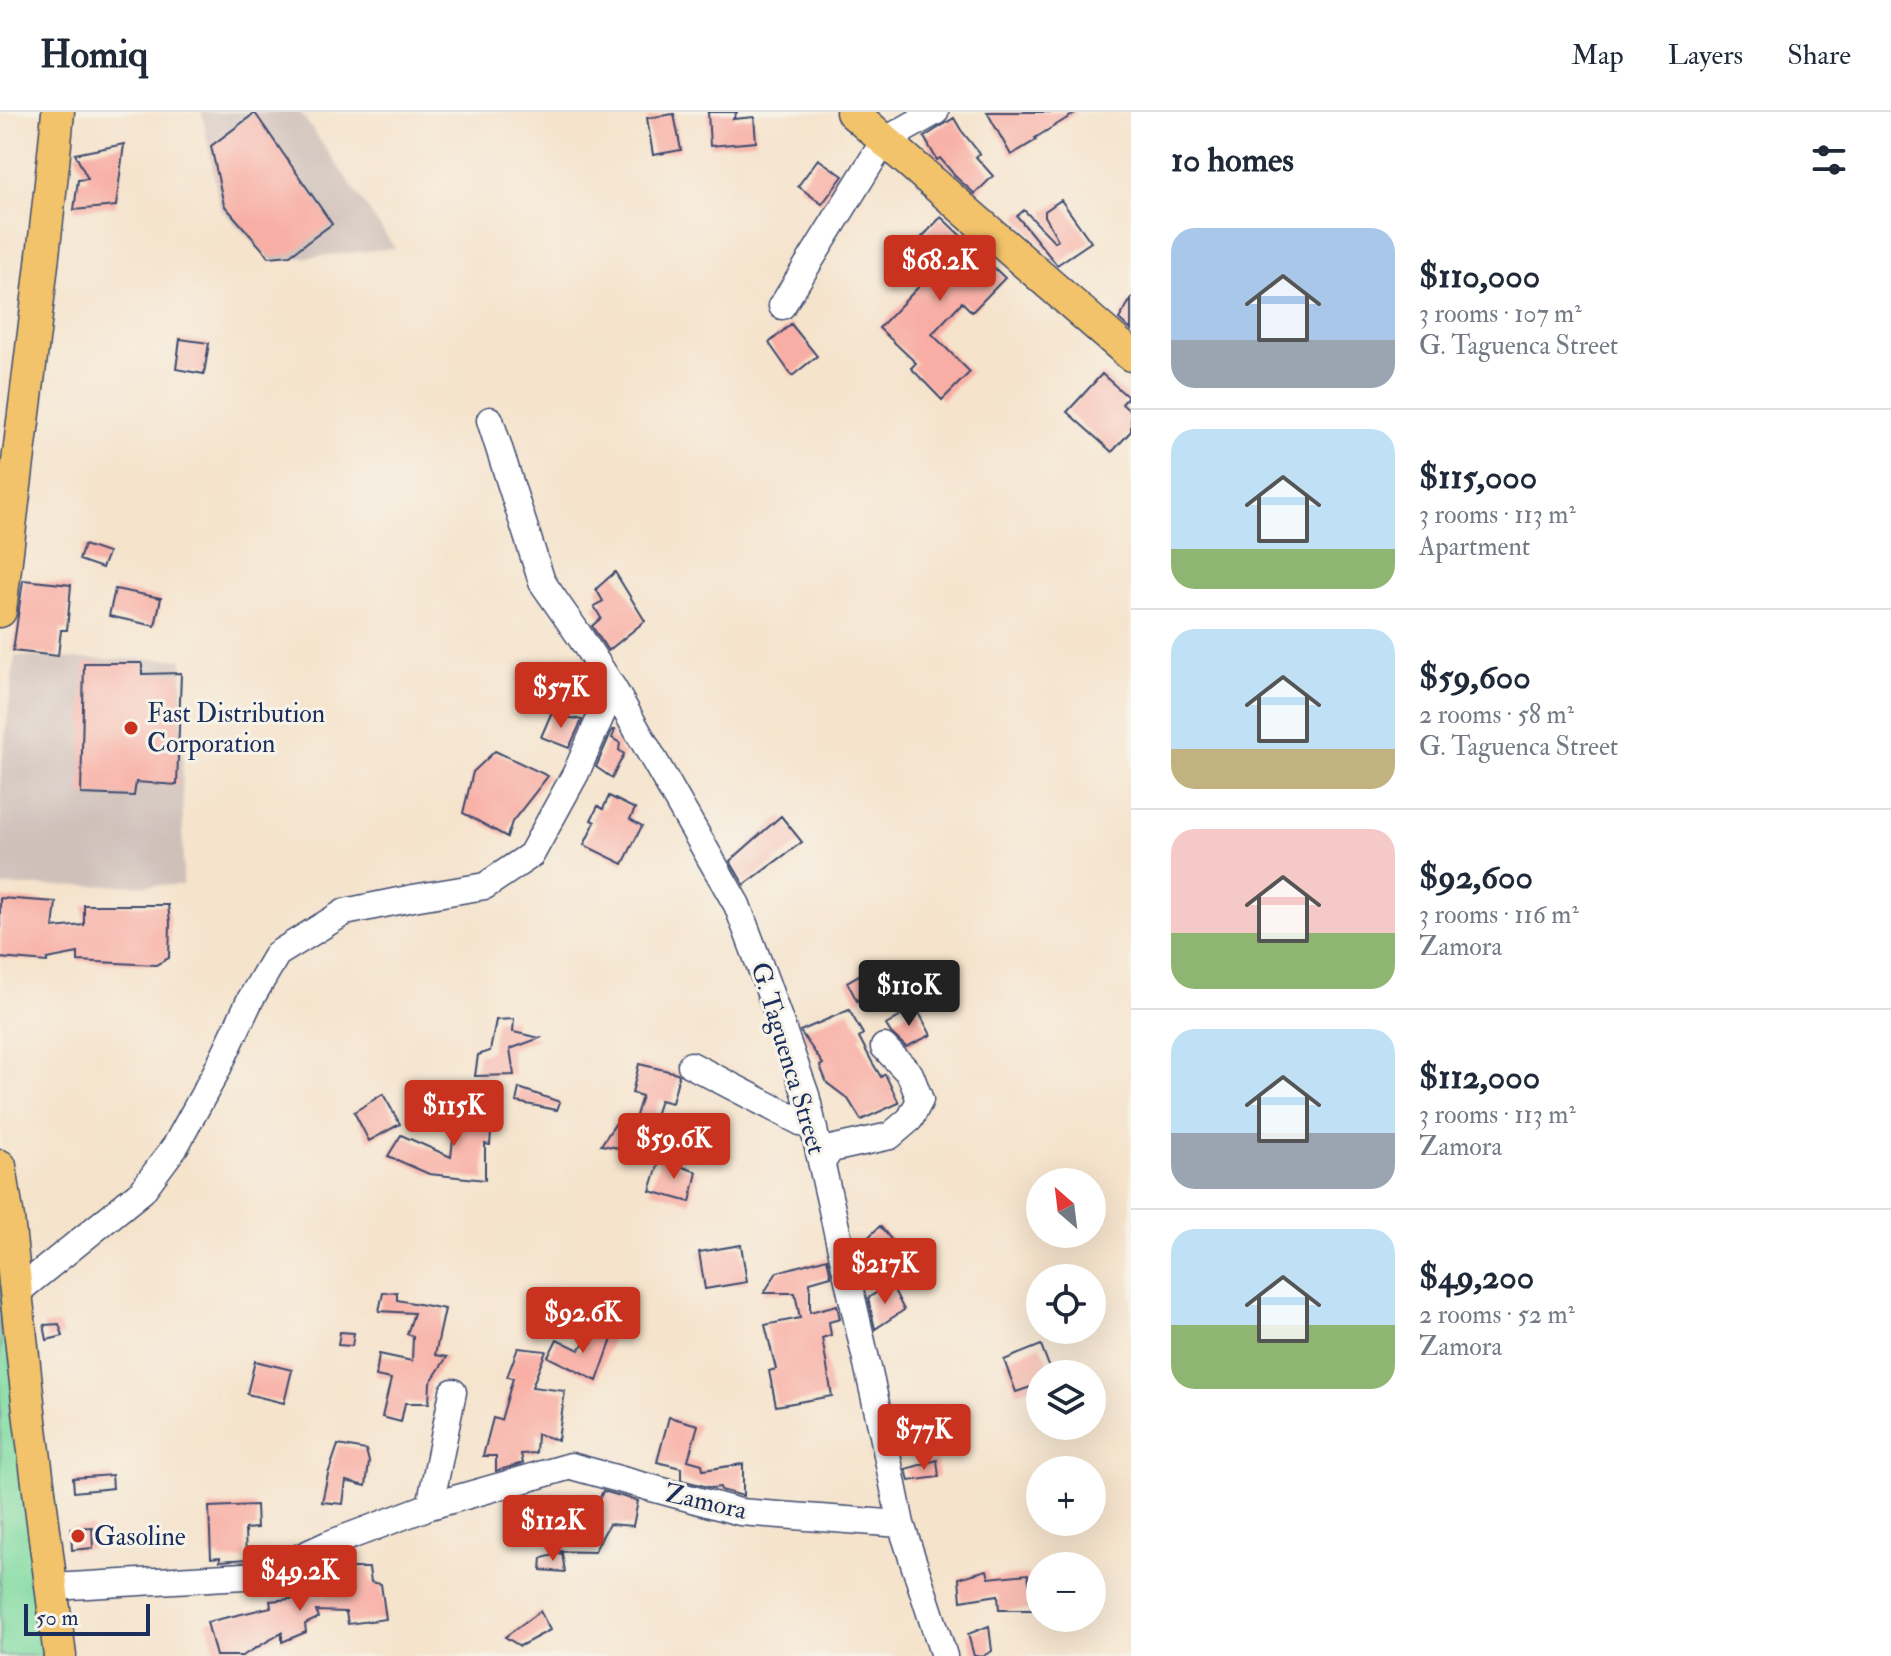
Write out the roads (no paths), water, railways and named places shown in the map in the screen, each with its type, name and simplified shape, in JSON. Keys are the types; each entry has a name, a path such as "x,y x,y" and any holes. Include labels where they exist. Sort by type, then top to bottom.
{"main road":[{"path":"0,611 38,310 58,112"},
{"path":"852,112 1131,355"},
{"path":"0,1166 60,1656"}],"street":[{"path":"782,306 884,141 935,112"},
{"name":"G. Taguenca Street","path":"490,420 542,582 613,688 737,905 806,1095 901,1524 944,1656"},
{"path":"17,1292 142,1191 176,1145 277,954 345,912 485,886 531,855 576,773 613,688"},
{"path":"822,1162 831,1149 890,1136 910,1119 920,1100 910,1074 884,1047"},
{"path":"691,1065 814,1129"},
{"path":"430,1506 453,1392"},
{"name":"Zamora","path":"53,1587 261,1575 329,1544 430,1506 571,1466 740,1512 901,1524"}],"place":[{"name":"Fast Distribution Corporation","path":"131,728"},
{"name":"Gasoline","path":"78,1536"}]}
